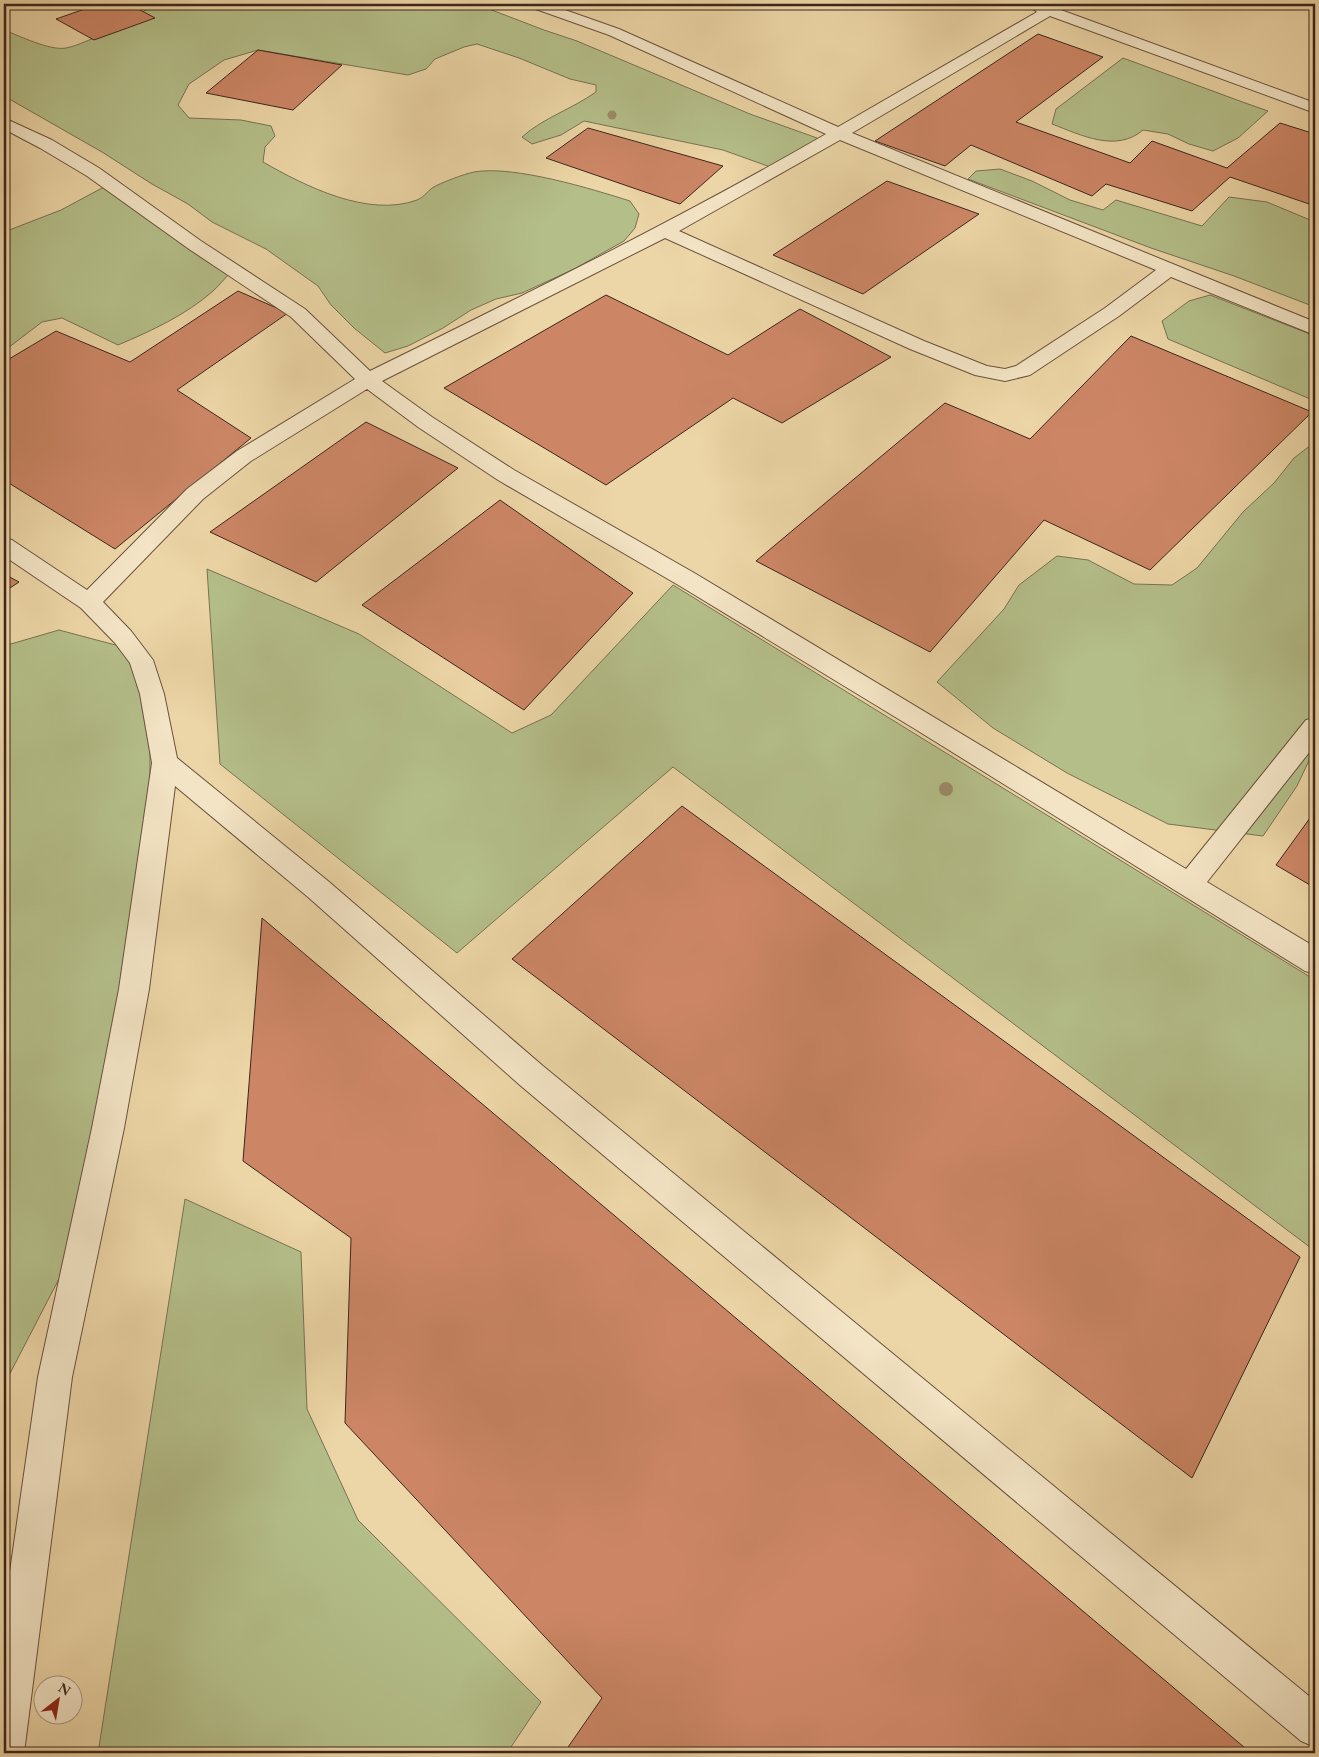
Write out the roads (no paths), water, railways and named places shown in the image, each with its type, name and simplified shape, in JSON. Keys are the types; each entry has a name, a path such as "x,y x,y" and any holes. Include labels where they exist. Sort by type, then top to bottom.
{"street":[{"path":"535,4 614,32 840,134 1315,329"},
{"path":"1027,4 1055,7 1144,47 1315,108"},
{"path":"89,602 195,494 244,456 288,428 368,380 665,230 840,134 1055,7"},
{"path":"4,123 46,144 92,172 154,218 298,313 368,380 425,422 506,475 688,580 890,701 1315,962"},
{"path":"665,230 917,345 982,371 1005,375 1023,371 1031,366 1112,312 1170,269"},
{"path":"4,545 89,602 123,637 141,660 152,694 165,763 134,990 108,1128 55,1377 4,1753"},
{"path":"1189,885 1315,727"},
{"path":"165,763 318,889 532,1076 1315,1727"}]}
